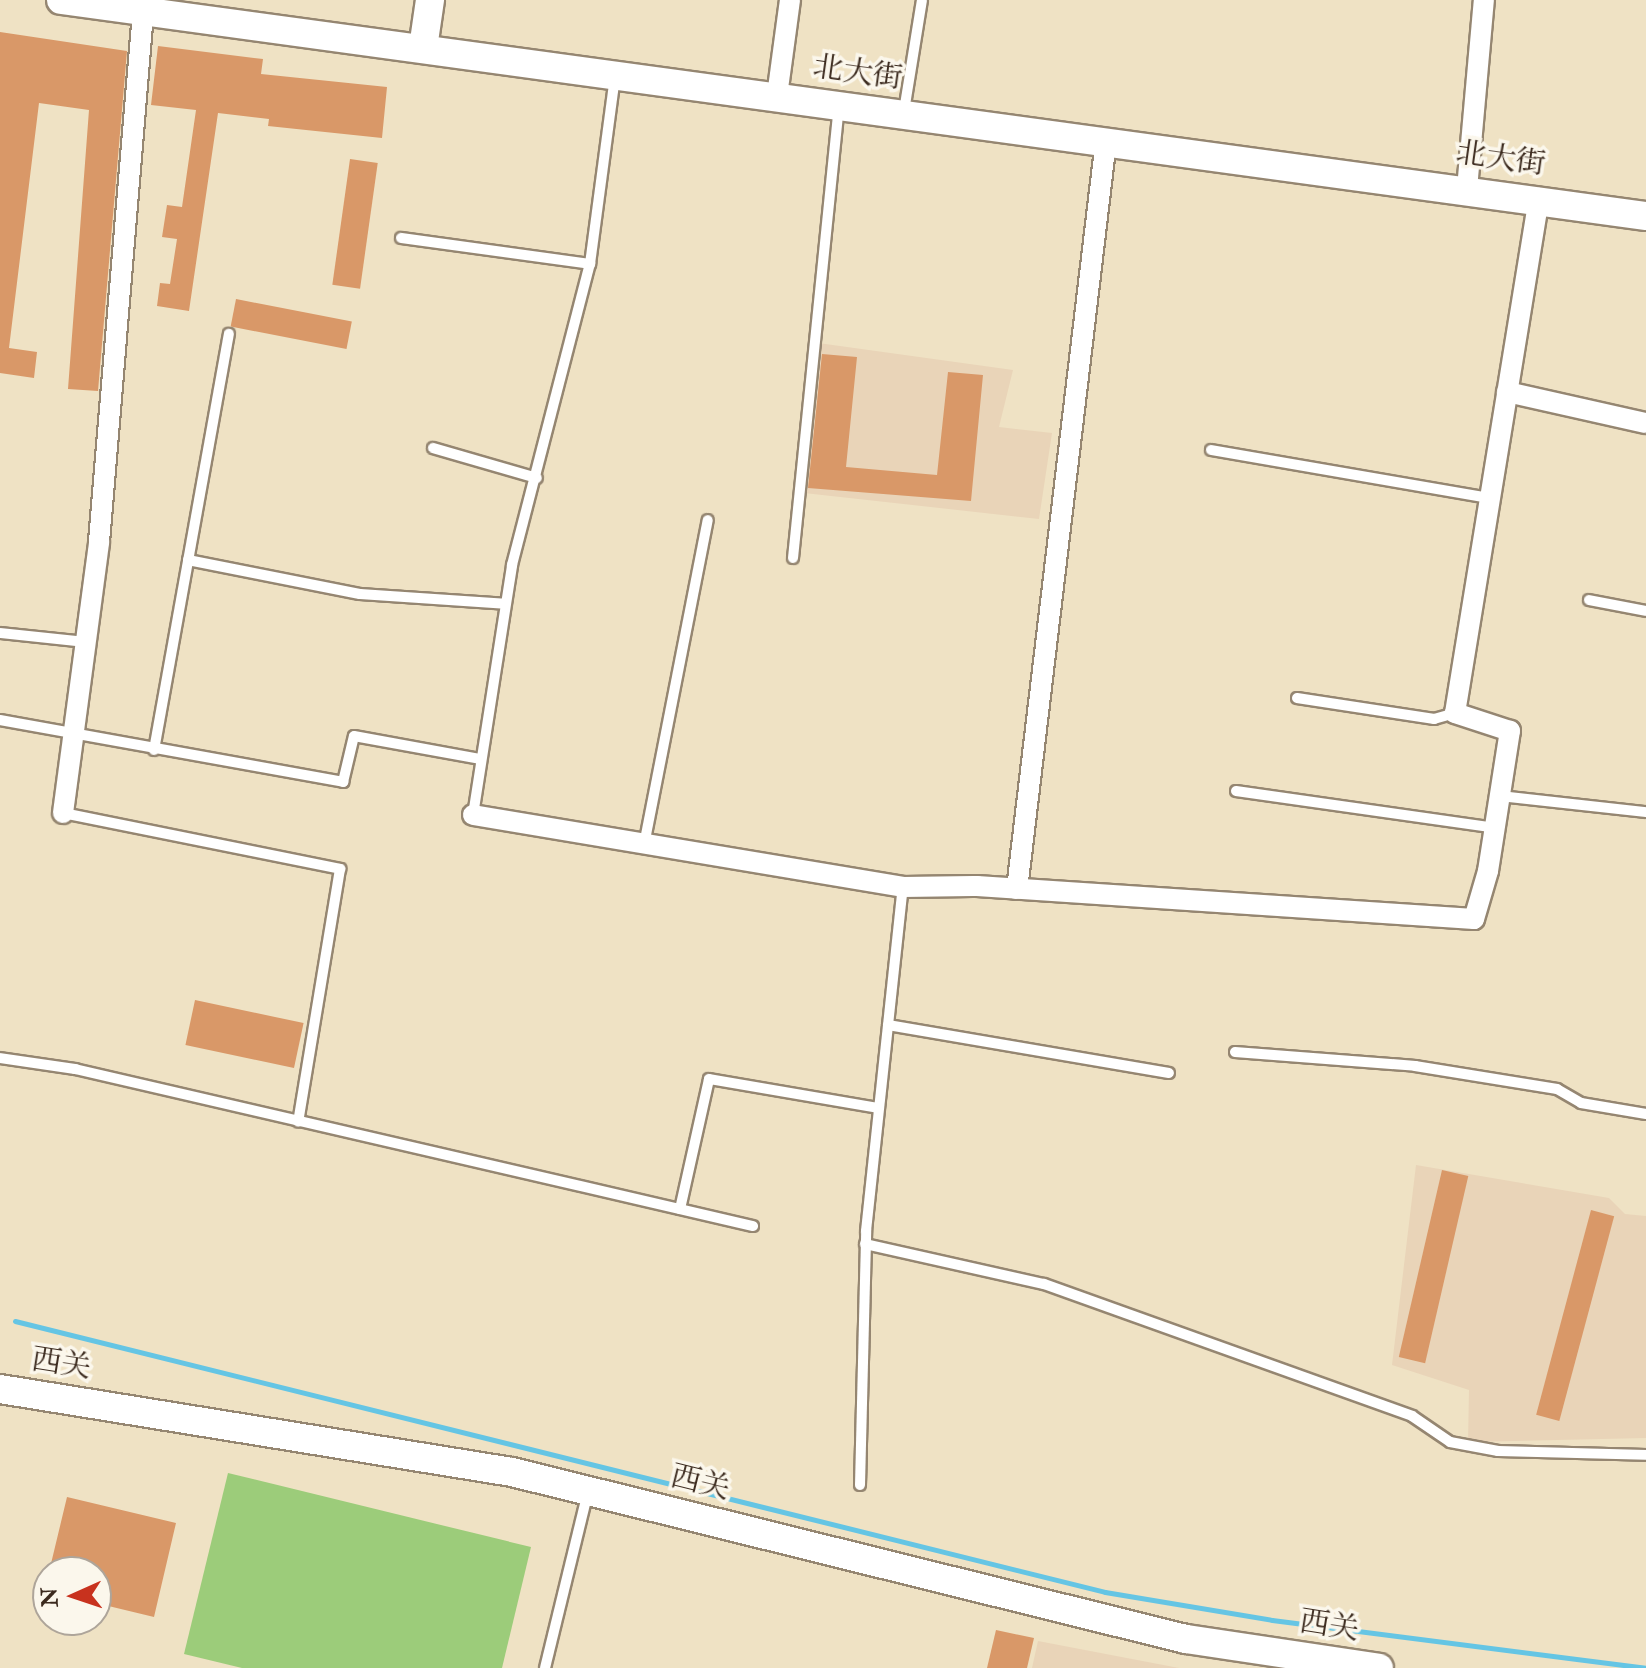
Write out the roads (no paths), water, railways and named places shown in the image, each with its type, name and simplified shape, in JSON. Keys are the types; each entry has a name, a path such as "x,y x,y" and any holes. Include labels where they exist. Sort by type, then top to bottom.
{"main road":[{"name":"北大街","path":"61,0 1539,198 1646,216"},
{"path":"423,48 430,0"},
{"name":"西关","path":"0,1389 512,1472 1186,1639 1379,1668"}],"street":[{"path":"777,96 790,0"},
{"path":"1467,189 1484,0"},
{"path":"63,813 115,381 143,13"},
{"path":"1017,889 1106,140"},
{"path":"473,815 903,887 1017,889 1474,919 1495,828 1510,731 1455,713 1539,198"},
{"path":"1507,392 1646,423"}],"lane":[{"path":"904,113 922,0"},
{"path":"473,815 505,604 590,264 615,75"},
{"path":"793,558 839,105"},
{"path":"401,238 590,264"},
{"path":"154,750 229,334"},
{"path":"433,448 537,478"},
{"path":"1211,450 1490,498"},
{"path":"644,845 708,520"},
{"path":"188,560 360,594 505,604"},
{"path":"1589,600 1646,611"},
{"path":"0,633 86,642"},
{"path":"1297,698 1434,719 1455,713"},
{"path":"0,720 343,782 354,736 481,759"},
{"path":"1236,791 1495,828"},
{"path":"1500,796 1646,812"},
{"path":"63,813 340,869 298,1122"},
{"path":"860,1485 865,1244 903,887"},
{"path":"888,1025 1169,1073"},
{"path":"1235,1052 1415,1066 1557,1089 1581,1103 1646,1114"},
{"path":"0,1058 75,1069 753,1226"},
{"path":"680,1209 709,1079 879,1108"},
{"path":"865,1244 1044,1284 1412,1416 1450,1442 1498,1451 1646,1455"},
{"path":"545,1668 588,1491"}],"waterway":[{"path":"15,1321 1105,1592 1272,1620 1646,1668"}]}
